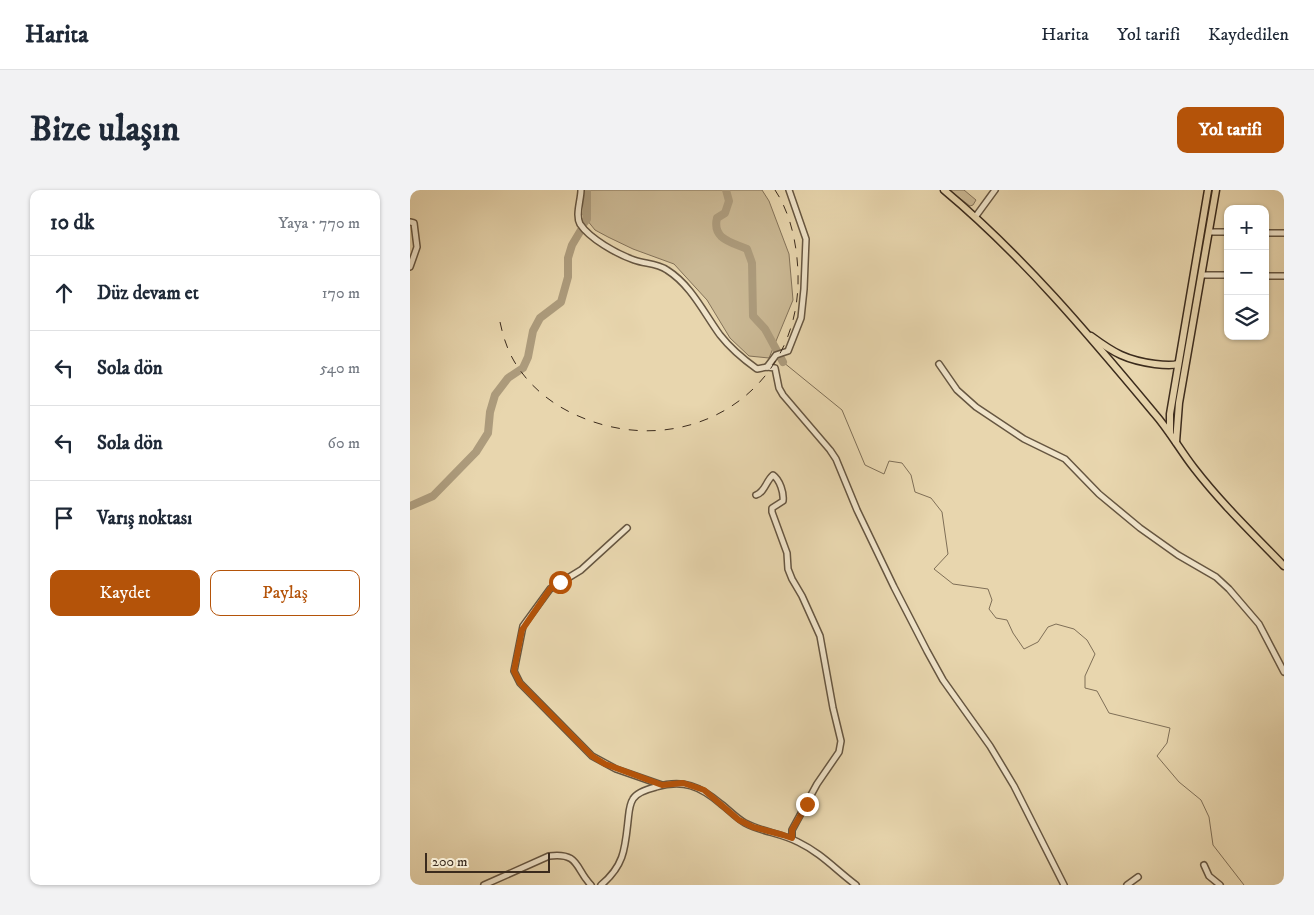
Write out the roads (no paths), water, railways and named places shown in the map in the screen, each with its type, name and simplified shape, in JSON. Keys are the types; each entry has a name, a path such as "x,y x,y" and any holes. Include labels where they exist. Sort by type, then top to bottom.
{"main road":[{"path":"944,190 976,216 1032,273 1170,433 1193,467 1219,498 1284,566"},
{"path":"1170,433 1170,414 1208,190"},
{"path":"1176,442 1179,403 1216,190"},
{"path":"1082,329 1116,354 1135,361 1162,365 1178,364"}],"street":[{"path":"581,190 578,218 585,229 606,246 634,260 666,268 678,278 701,306 720,335 740,357 756,369 775,368 779,388 783,395 836,459 857,510 942,680 981,733 1014,786 1064,885"},
{"path":"768,367 776,355 788,351 801,318 806,240 789,190"},
{"path":"976,216 995,190"},
{"path":"410,222 414,223 417,247 410,267"},
{"path":"1209,232 1224,232"},
{"path":"1269,233 1284,233"},
{"path":"1202,274 1224,275"},
{"path":"1269,276 1284,276"},
{"path":"939,364 957,390 976,407 1024,439 1065,459 1099,494 1140,528 1178,555 1216,578 1229,589 1259,624 1284,672"},
{"path":"756,495 760,494 770,477 776,476 781,485 784,498 783,501 772,508 772,512 787,553 788,569 814,619 820,636 833,708 841,740 839,752 817,784 792,830 792,838"},
{"path":"628,528 581,570 550,589 522,630 514,671 520,683 592,756 616,769 662,785"},
{"path":"601,885 613,875 621,861 630,805 634,797 647,789 683,783 704,790 739,820 753,827 792,838 826,858 856,885"},
{"path":"484,885 548,856 556,855 574,860 591,885"},
{"path":"1204,865 1209,876 1220,885"},
{"path":"1127,885 1138,877"}],"waterway":[{"path":"584,223 587,219 587,190"},
{"path":"726,190 729,201 725,213 717,218 717,231 724,239 747,249 752,263 753,316 765,329 783,362"},
{"path":"410,506 433,496 476,452 488,433 490,412 495,395 508,378 523,368 528,357 533,331 540,318 561,302 568,277 568,258 572,245 581,230"},
{"path":"783,362 842,410 865,465 884,474 889,461 902,463 911,475 915,492 931,498 942,512 948,554 934,569 953,584 988,589 992,600 989,609 996,618 1007,620 1024,649 1038,642 1048,627 1056,624 1074,629 1087,640 1095,654 1085,676 1085,688 1097,691 1109,713 1170,728 1167,743 1157,756 1179,782 1201,800 1209,817 1213,845 1244,885"}],"railway":[{"path":"500,322 509,352 526,378 549,399 576,415 617,428 657,430 695,424 729,408 758,384 780,353 794,316 798,273 796,252 789,219 775,190"}]}
